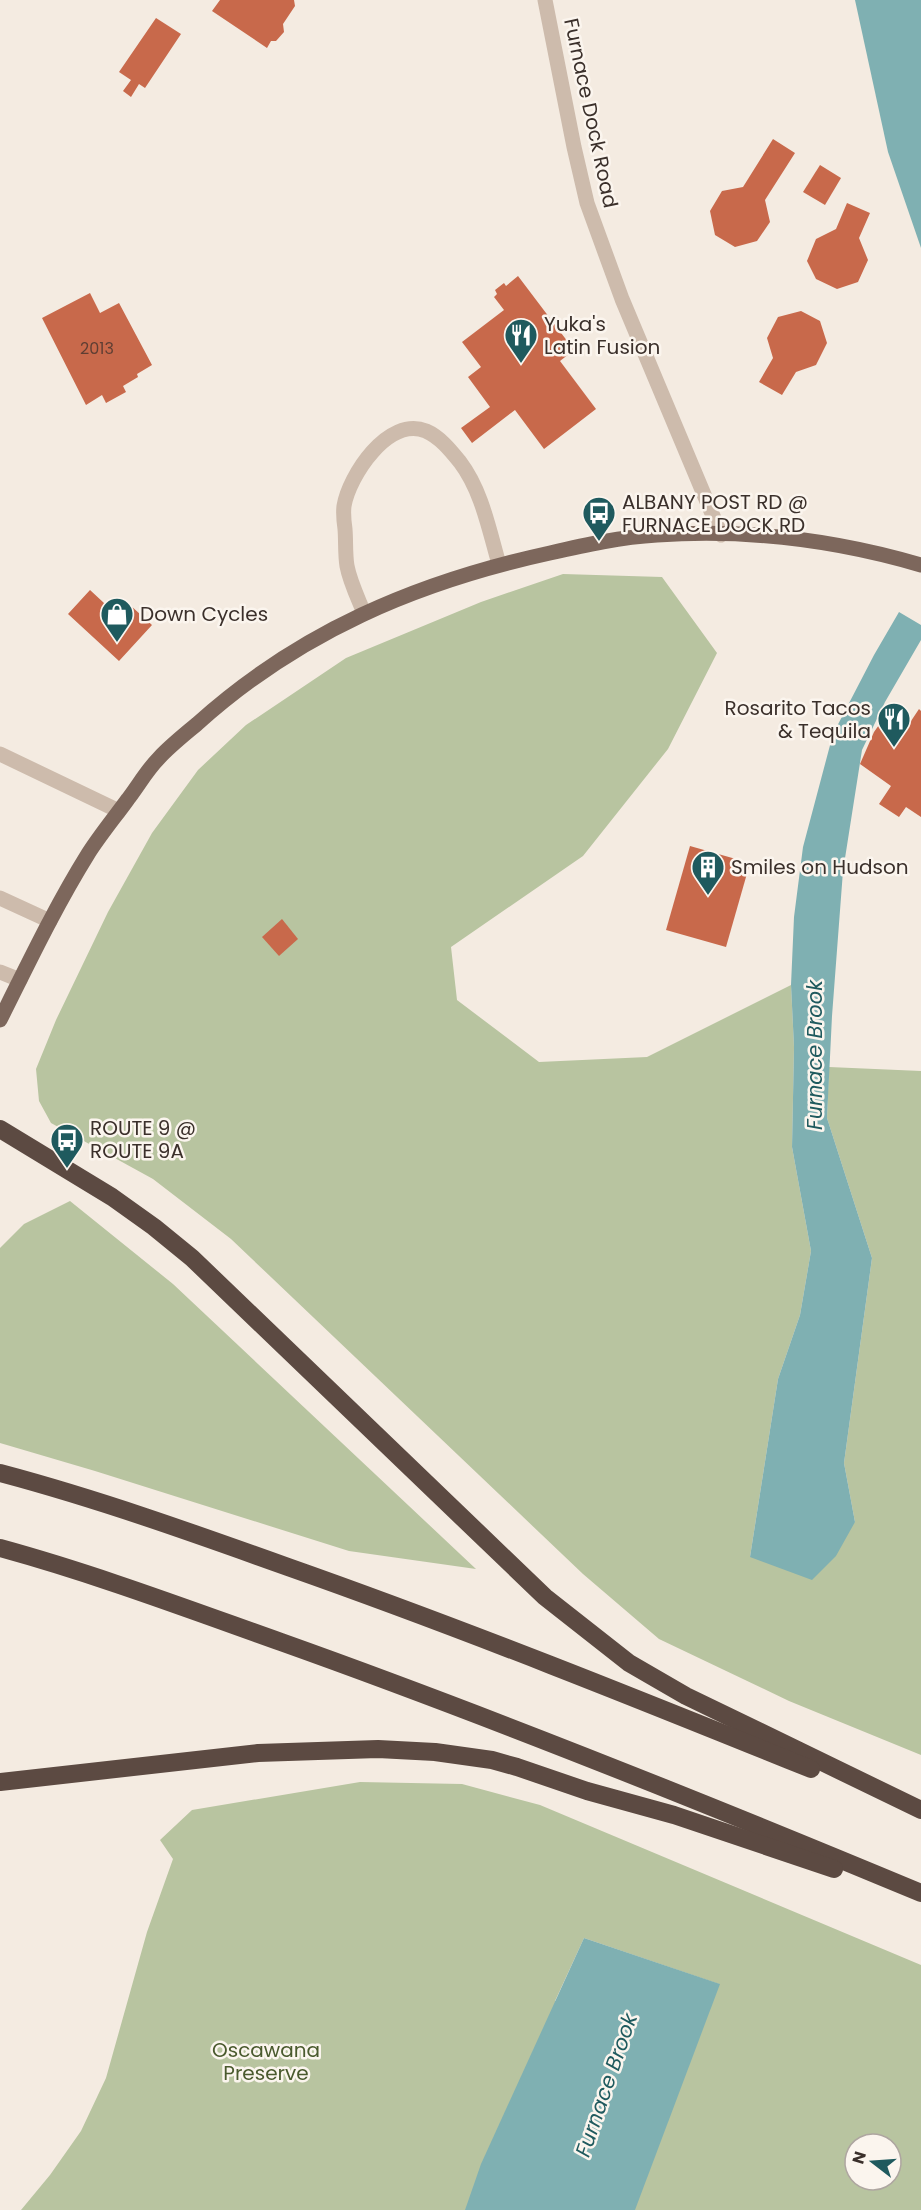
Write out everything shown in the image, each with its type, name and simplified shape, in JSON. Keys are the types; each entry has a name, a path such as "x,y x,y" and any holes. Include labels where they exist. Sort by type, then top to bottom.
{"highway":[{"path":"0,1129 112,1197 192,1258 544,1597 586,1632 629,1663 686,1696 921,1810"},
{"path":"0,1473 75,1493 140,1515 431,1619 657,1707 921,1815"},
{"path":"0,1548 192,1610 472,1711 921,1893"},
{"path":"0,1782 258,1753 378,1749 462,1755 517,1767 587,1791 674,1815 921,1898"}],"main road":[{"path":"0,1020 50,921 89,853 159,758 218,705 254,677 299,648 363,613 434,584 499,564 599,542 655,535 756,536 826,544 921,565"}],"street":[{"name":"Furnace Dock Road","path":"545,0 587,203 622,299 721,535"},
{"path":"363,613 347,566 343,509 348,489 358,468 379,445 393,435 409,429 426,431 443,443 461,463 480,498 499,564"},
{"path":"0,754 119,811"},
{"path":"0,898 50,921"},
{"path":"0,972 20,980"}],"green space":[{"path":"563,574 662,577 717,653 668,749 583,856 451,947 457,1000 539,1062 647,1057 791,985 794,1047 792,1147 811,1251 800,1315 778,1379 750,1557 855,1522 844,1463 872,1258 827,1118 829,1067 921,1071 921,1755 789,1701 659,1639 583,1574 231,1239 153,1179 51,1123 39,1101 36,1069 56,1020 108,912 152,833 198,770 246,725 346,658 481,602"},
{"path":"70,1201 173,1284 476,1569 349,1551 0,1443 0,1248 24,1224"},
{"name":"Oscawana Preserve","path":"360,1782 462,1784 540,1805 921,1965 921,2210 21,2210 50,2175 81,2131 106,2078 147,1932 173,1859 160,1840 192,1810","holes":["584,1938 719,1984 555,2001"]}],"water":[{"path":"855,0 921,0 921,248 888,152"},
{"name":"Furnace Brook","path":"899,612 921,625 921,640 885,702 862,750 843,871 827,1118 872,1258 844,1463 855,1522 836,1556 812,1580 750,1557 778,1379 800,1315 811,1251 792,1147 794,1047 791,985 794,917 803,847 833,734"},
{"name":"Furnace Brook","path":"584,1938 720,1984 635,2210 465,2210 481,2164"}],"building":[{"path":"220,0 294,0 295,6 283,24 284,32 276,41 271,41 267,48 212,11"},
{"path":"156,18 181,34 145,88 139,84 131,97 123,91 131,80 119,72"},
{"path":"773,139 795,153 765,200 770,222 757,241 735,247 715,235 710,211 722,191 743,187"},
{"path":"820,165 841,178 825,205 803,192"},
{"path":"847,203 870,213 859,238 868,260 858,282 837,289 816,279 807,261 816,239 836,229"},
{"name":"Yuka's Latin Fusion","path":"518,276 574,350 560,361 596,409 544,449 515,410 472,443 461,428 490,407 468,377 481,367 462,342 504,310 494,297 497,294 495,290 504,283 506,286"},
{"path":"90,293 100,313 119,303 152,365 123,386 126,392 106,403 102,395 86,405 42,318"},
{"path":"801,311 820,321 827,343 816,365 796,372 782,395 759,382 773,358 767,338 778,317"},
{"name":"Down Cycles","path":"90,590 118,616 130,605 152,625 119,661 68,614"},
{"name":"Rosarito Tacos & Tequila","path":"891,708 911,721 919,709 921,711 921,817 906,807 899,817 879,804 891,786 860,764 874,732"},
{"name":"Smiles on Hudson","path":"690,846 750,863 726,947 666,930"},
{"path":"282,919 298,939 279,956 262,937"}],"place":[{"name":"Yuka's Latin Fusion","path":"521,364"},
{"name":"ALBANY POST RD @ FURNACE DOCK RD","path":"599,542"},
{"name":"Down Cycles","path":"117,643"},
{"name":"Rosarito Tacos & Tequila","path":"894,748"},
{"name":"Smiles on Hudson","path":"708,896"},
{"name":"ROUTE 9 @ ROUTE 9A","path":"67,1169"}]}
